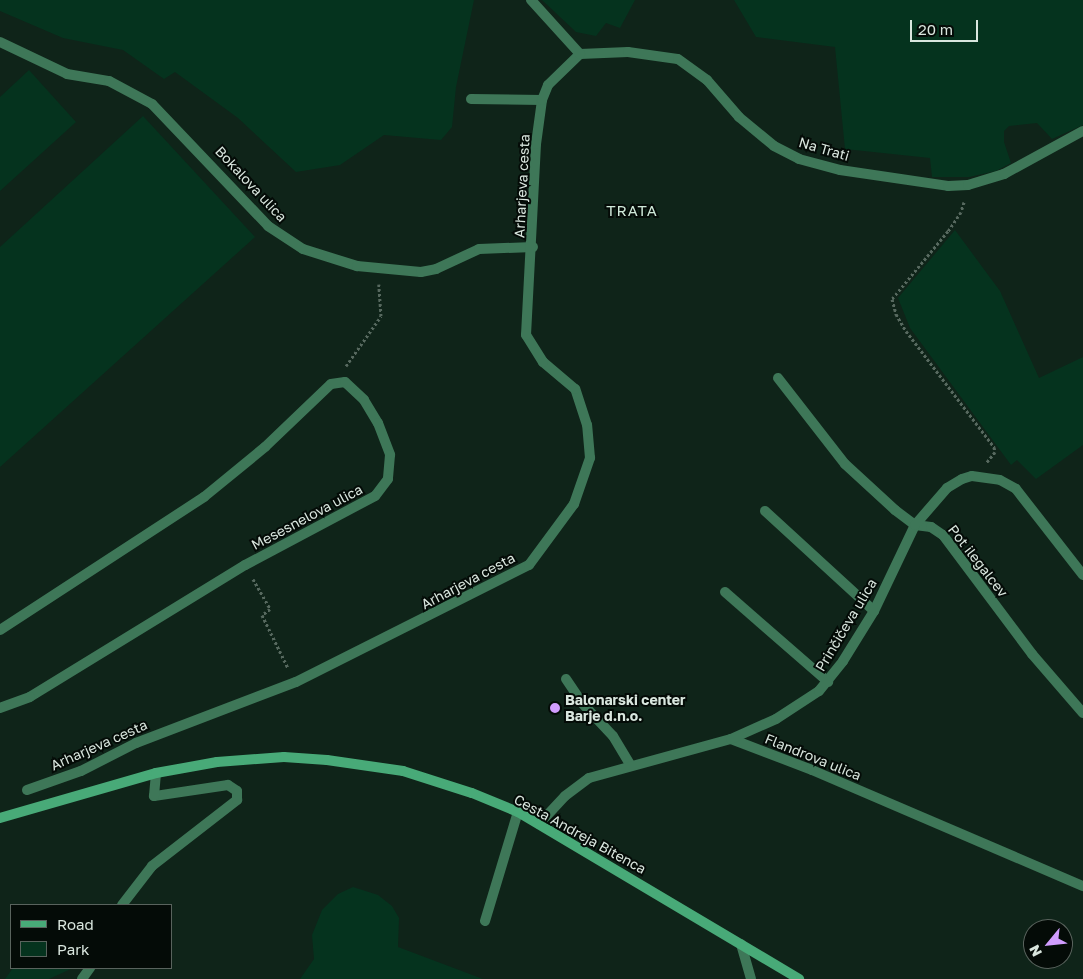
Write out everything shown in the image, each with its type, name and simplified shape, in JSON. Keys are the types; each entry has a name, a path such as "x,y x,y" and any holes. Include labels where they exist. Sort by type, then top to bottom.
{"street":[{"path":"531,0 580,54"},
{"name":"Bokalova ulica","path":"0,42 67,74 109,81 126,88 152,104 287,240 303,249 372,268 421,272 436,269 479,249 533,247"},
{"name":"Na Trati","path":"580,54 628,52 678,59 707,80 739,117 774,146 799,159 840,170 948,186 968,186 1004,174 1083,131"},
{"name":"Arharjeva cesta","path":"26,790 81,771 136,743 296,682 529,565 574,504 590,458 587,425 575,390 543,362 526,335 526,298 533,247 536,144 542,100 548,85 580,54"},
{"path":"471,99 542,100"},
{"name":"Pot ilegalcev","path":"778,378 845,464 915,525 931,526 943,535 1032,654 1083,713"},
{"name":"Mesesnelova ulica","path":"0,708 30,697 245,565 360,507 375,496 388,479 390,455 378,423 364,400 345,382 331,384"},
{"path":"0,630 204,498 265,446 331,384"},
{"path":"972,476 1000,480 1016,489 1083,575"},
{"name":"Prinčičeva ulica","path":"731,739 776,719 828,682 874,610 915,525 947,488 972,476"},
{"path":"765,511 874,610"},
{"path":"725,592 828,682"},
{"path":"566,679 582,703 613,736 630,764"},
{"path":"539,824 576,786 589,778 630,764 731,739"},
{"name":"Flandrova ulica","path":"731,739 812,770 1083,886"},
{"name":"Cesta Andreja Bitenca","path":"0,818 156,773 253,758 343,762 403,771 436,780 518,812 795,978"},
{"path":"123,904 152,866 238,800 237,791 228,785 154,796 156,773"},
{"path":"485,921 518,812"},
{"path":"741,944 751,979"}],"path":[{"path":"968,186 961,212 892,299 896,314 906,331 994,447 992,457 972,476"},
{"path":"331,384 381,316 379,284 372,268"},
{"path":"245,565 270,609 262,615 296,682"}],"green space":[{"path":"0,0 474,0 456,87 452,127 441,140 384,135 340,165 296,172 238,118 175,72 164,79 123,50 63,38 0,11"},
{"path":"542,0 635,0 620,28 606,23 596,36 576,32"},
{"path":"734,0 1083,0 1083,125 1052,139 1037,123 1009,126 1004,131 1004,142 1011,163 996,171 969,177 932,177 930,158 845,149 835,47 756,37"},
{"path":"29,70 76,122 0,191 0,97"},
{"path":"143,116 255,237 0,467 0,247"},
{"path":"955,230 1000,291 1039,378 1083,357 1083,445 1036,479 1017,460 1011,465 910,328 898,298"},
{"path":"353,887 378,895 392,906 399,918 398,947 483,979 300,979 314,959 312,935 322,910 338,894"},
{"path":"12,969 71,969 49,979 5,979"}],"place":[{"name":"Balonarski center Barje d.n.o.","path":"555,708"}],"district":[{"name":"TRATA","path":"632,211"}]}
